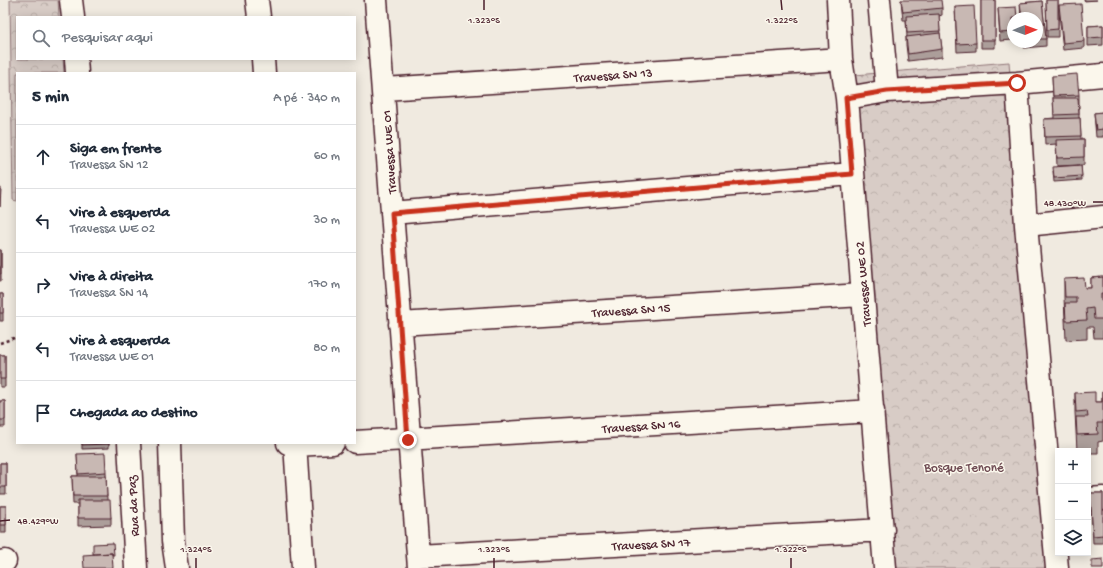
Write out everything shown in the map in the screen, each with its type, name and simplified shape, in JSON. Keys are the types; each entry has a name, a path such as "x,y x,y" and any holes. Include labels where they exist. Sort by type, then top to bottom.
{"street":[{"path":"71,0 73,16"},
{"path":"257,0 258,16"},
{"name":"Travessa WE 01","path":"376,0 384,90 408,440 419,562"},
{"name":"Travessa WE 02","path":"838,0 841,59 846,98 886,568"},
{"path":"879,0 887,91"},
{"name":"Travessa SN 13","path":"384,90 841,59"},
{"path":"76,60 77,72"},
{"path":"262,60 264,72"},
{"path":"846,98 887,91 1017,83 1103,75"},
{"path":"1017,83 1026,225 1055,502"},
{"path":"392,213 852,174"},
{"path":"1026,225 1103,217"},
{"name":"Travessa SN 15","path":"400,324 862,295"},
{"name":"Travessa SN 16","path":"356,442 408,440 873,410"},
{"name":"Rua da Paz","path":"129,444 136,568"},
{"path":"170,444 173,541 177,568"},
{"path":"293,444 303,568"},
{"path":"1091,499 1103,498"},
{"path":"1056,520 1058,568"},
{"name":"Travessa SN 17","path":"419,562 883,530"}],"path":[{"path":"0,343 16,338"}],"green space":[{"path":"10,0 58,0 59,16 16,16 16,60 63,60 64,72 16,72 16,201 13,200"},
{"name":"Bosque Tenoné","path":"1009,62 1051,568 893,568 855,75"}],"building":[{"path":"901,0 941,0 942,8 903,12"},
{"path":"981,0 995,0 995,40 981,40"},
{"path":"1046,0 1058,0 1058,29 1047,30"},
{"path":"1042,1 1046,39 1043,39 1043,12 1021,12 1020,3"},
{"path":"1081,4 1084,41 1063,43 1059,5"},
{"path":"974,6 976,43 957,44 955,7"},
{"path":"1016,7 1016,12 1007,12 1007,32 1000,33 998,8"},
{"path":"939,14 940,31 907,33 906,16"},
{"path":"1103,25 1103,37 1088,38 1088,26"},
{"path":"940,33 942,49 908,54 906,37"},
{"path":"1077,74 1079,95 1053,96 1052,76"},
{"path":"1053,98 1078,98 1079,114 1054,115"},
{"path":"1103,112 1103,129 1096,130 1094,113"},
{"path":"1080,118 1081,136 1045,137 1044,119"},
{"path":"1084,139 1084,157 1057,158 1056,140"},
{"path":"1081,165 1082,176 1054,178 1053,167"},
{"path":"1,250 1,274 0,274"},
{"path":"1103,277 1103,294 1101,294 1101,300 1103,300 1103,319 1094,319 1093,308 1086,309 1087,320 1066,321 1065,303 1076,303 1076,297 1065,297 1064,279 1084,278 1085,288 1091,288 1091,278"},
{"path":"0,294 3,294 3,313 0,313"},
{"path":"0,355 5,355 5,379 0,379"},
{"path":"1095,392 1095,402 1102,402 1103,392 1103,423 1097,423 1098,434 1077,435 1076,417 1088,417 1087,411 1076,412 1075,393"},
{"path":"0,401 5,401 5,420 0,420"},
{"path":"82,444 109,444 82,445"},
{"path":"105,453 106,472 78,474 77,454"},
{"path":"0,463 6,463 6,487 0,487"},
{"path":"72,476 106,476 107,496 73,496"},
{"path":"1091,493 1103,493 1103,535 1093,536"},
{"path":"78,500 110,500 111,518 78,518"},
{"path":"0,506 6,506 6,525 0,525"},
{"path":"113,543 114,555 112,555 112,553 93,554 93,544"},
{"path":"112,553 113,568 84,568 83,555"},
{"path":"1103,559 1103,568 1092,568 1092,560"}],"route":[{"path":"408,440 392,213 852,174 846,98 887,91 1017,83"}]}
